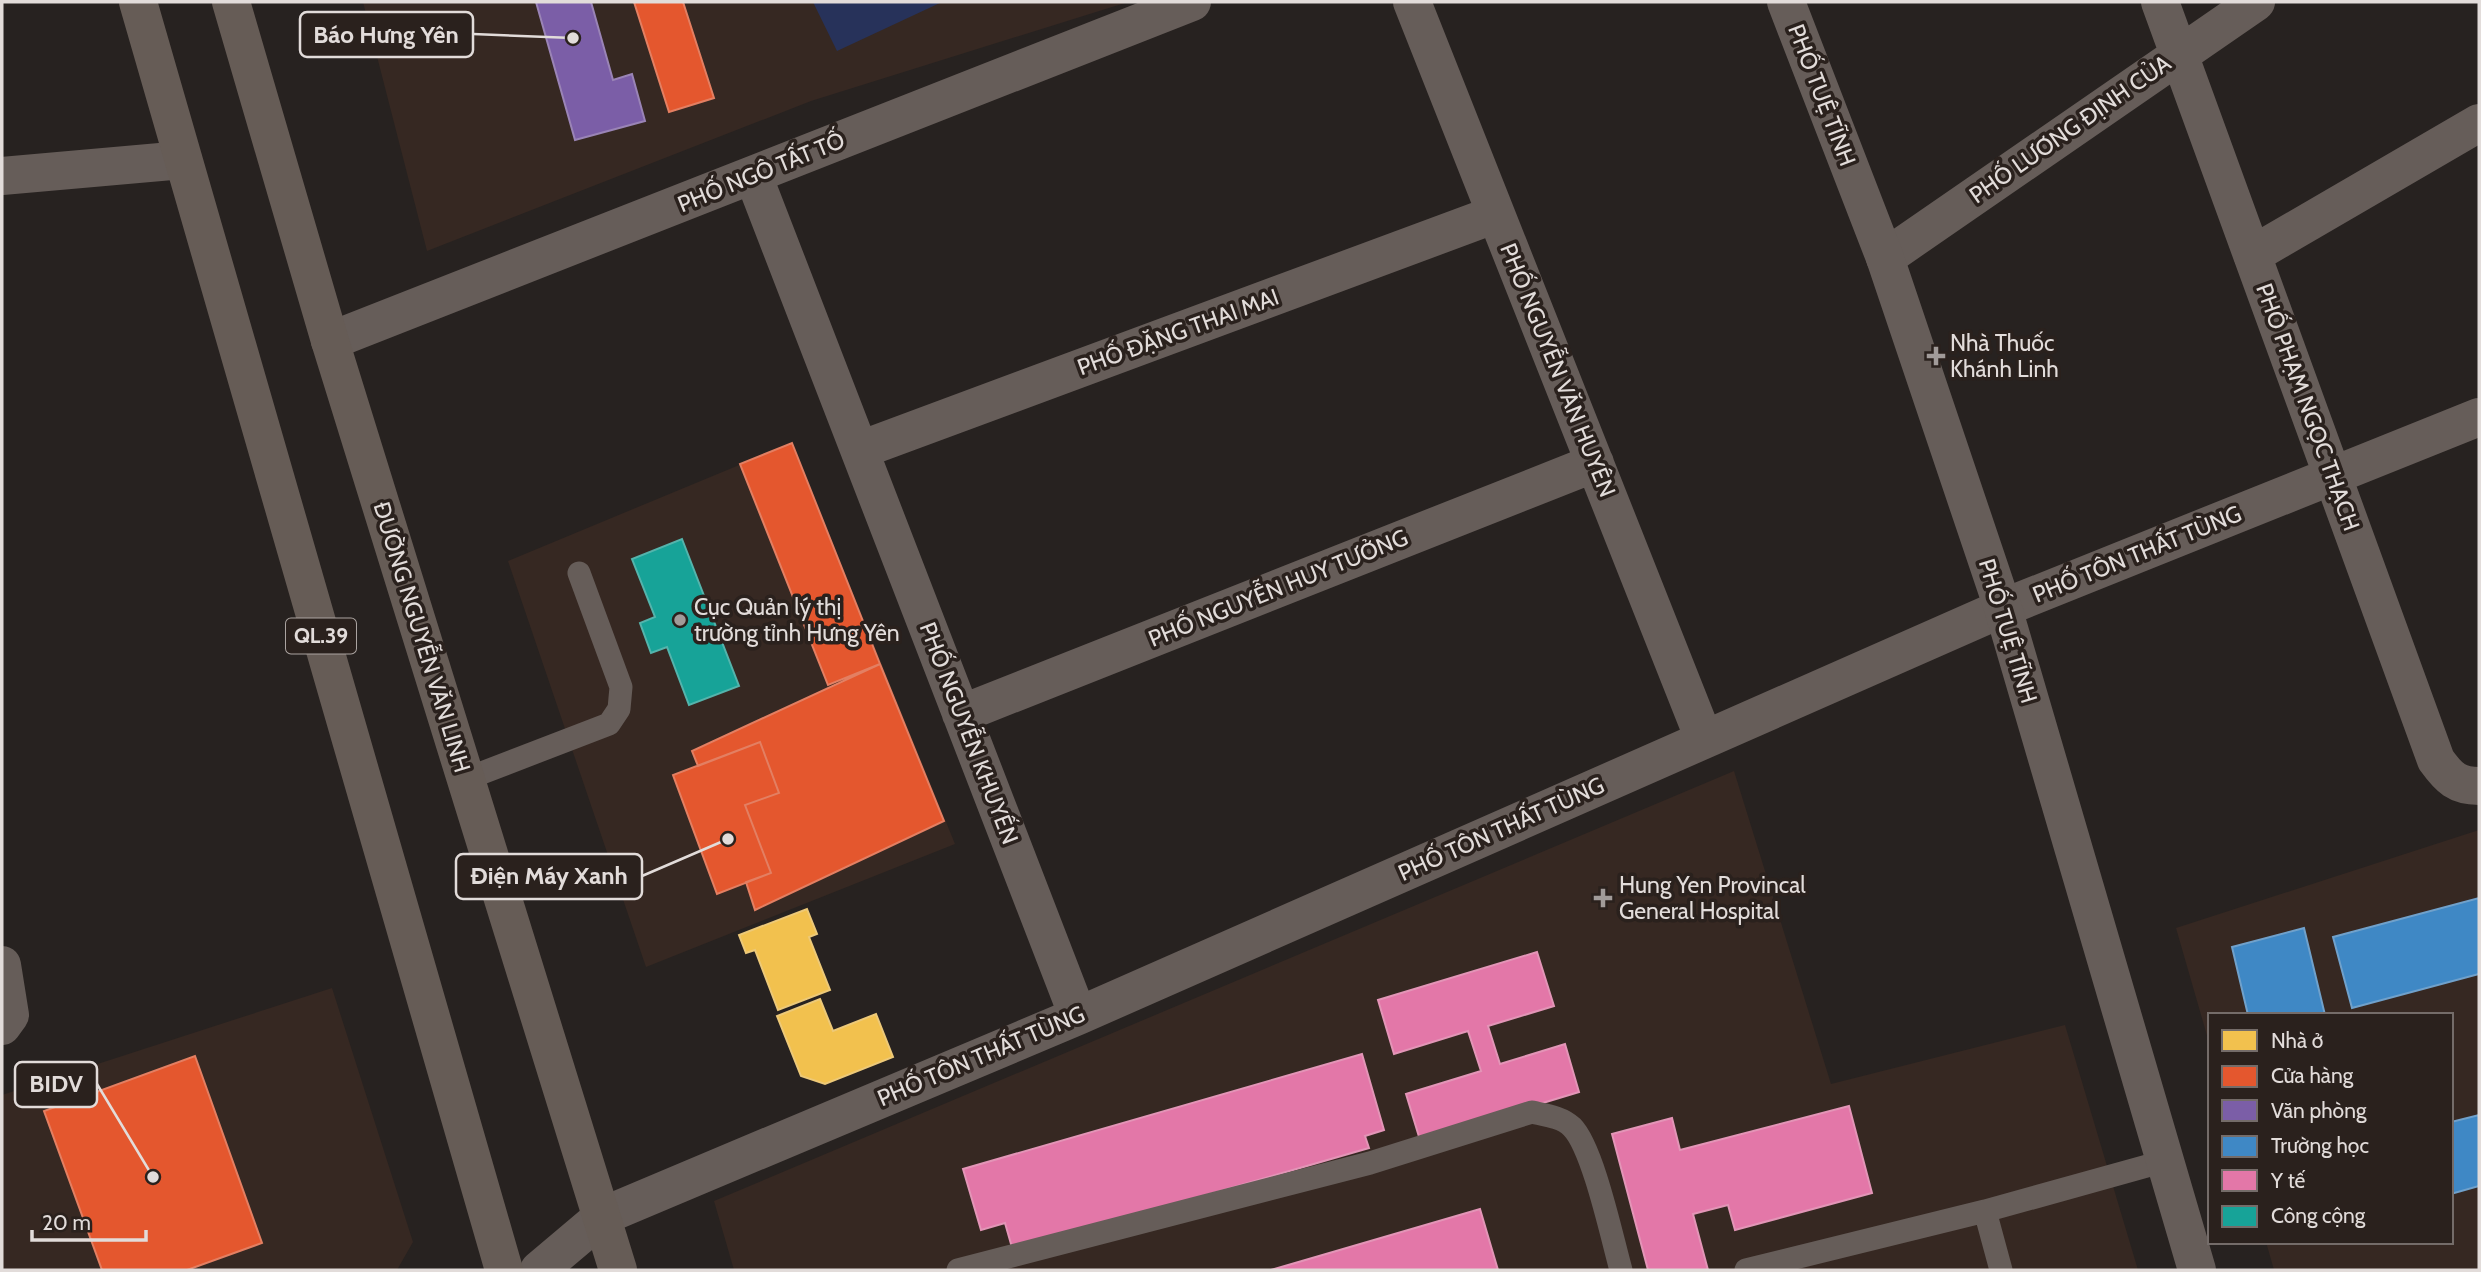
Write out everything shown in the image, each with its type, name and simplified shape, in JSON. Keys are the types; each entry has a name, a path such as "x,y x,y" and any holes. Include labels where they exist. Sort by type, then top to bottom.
{"highway":[{"name":"QL.39","path":"138,2 505,1270"},
{"name":"ĐƯỜNG NGUYỄN VĂN LINH","path":"231,2 330,341 618,1270"}],"street":[{"name":"PHỐ NGÔ TẤT TỐ","path":"330,341 1192,2"},
{"name":"PHỐ NGUYỄN VĂN HUYÊN","path":"1412,2 1704,739"},
{"name":"PHỐ TUỆ TĨNH","path":"1786,2 1885,258 2003,608 2197,1270"},
{"name":"PHỐ PHẠM NGỌC THẠCH","path":"2160,2 2436,760 2447,776 2461,786 2479,786"},
{"name":"PHỐ LƯƠNG ĐỊNH CỦA","path":"1885,258 2256,2"},
{"path":"2252,255 2479,123"},
{"path":"2,176 183,160"},
{"name":"PHỐ NGUYỄN KHUYẾN","path":"753,175 1078,1016"},
{"name":"PHỐ ĐẶNG THAI MAI","path":"860,450 1496,215"},
{"name":"PHỐ TÔN THẤT TÙNG","path":"539,1270 603,1216 1078,1016 2003,608 2479,417"},
{"name":"PHỐ NGUYỄN HUY TƯỞNG","path":"961,714 1595,463"},
{"path":"2,965 10,1015 2,1026"}],"lane":[{"path":"466,779 609,724 619,709 621,687 579,573"},
{"path":"968,1269 1370,1163 1532,1112 1551,1116 1572,1126 1585,1148 1621,1270"},
{"path":"1746,1270 1985,1212 2165,1161"},
{"path":"1985,1212 2001,1270"}],"shaded area":[{"path":"363,2 1128,2 811,101 427,251"},
{"path":"813,2 942,2 837,51"},
{"path":"792,443 955,844 646,967 508,561"},
{"name":"Hung Yen Provincal General Hospital","path":"1734,771 1831,1084 2065,1025 2138,1270 734,1270 714,1201"},
{"path":"2479,830 2479,1270 2274,1270 2267,1244 2453,1244 2453,1013 2208,1013 2208,1039 2176,928"},
{"path":"332,988 413,1242 397,1270 2,1270 2,1095"}],"building: Nhà ở":[{"path":"807,909 817,934 809,937 830,990 778,1010 755,950 746,953 739,935"},
{"path":"820,999 833,1031 876,1014 893,1057 825,1084 801,1076 777,1016"}],"building: Cửa hàng":[{"path":"634,2 683,2 714,98 669,112"},
{"path":"792,443 880,664 828,685 740,464"},
{"path":"880,664 944,821 755,910 746,882 771,873 745,805 779,793 760,742 698,766 692,751"},
{"path":"760,742 779,793 745,805 771,873 717,894 673,775"},
{"path":"195,1056 262,1243 187,1270 102,1270 44,1111"}],"building: Văn phòng":[{"path":"536,2 591,2 613,80 632,74 645,121 575,140"}],"building: Trường học":[{"path":"2479,898 2479,974 2352,1008 2333,937"},
{"path":"2304,928 2325,1013 2248,1013 2232,947"},
{"path":"2479,1115 2479,1186 2453,1193 2453,1122"}],"building: Y tế":[{"path":"1537,952 1554,1006 1488,1026 1500,1064 1565,1044 1579,1092 1420,1140 1406,1094 1481,1071 1468,1031 1394,1054 1378,1000"},
{"path":"1362,1054 1384,1130 1365,1136 1369,1148 1013,1251 1005,1223 981,1230 963,1169"},
{"path":"1849,1106 1872,1193 1735,1230 1728,1205 1693,1214 1708,1270 1648,1270 1612,1134 1672,1118 1680,1150"},
{"path":"1480,1209 1498,1270 1271,1270"}],"building: Công cộng":[{"name":"Cục Quản lý thị trường tỉnh Hưng Yên","path":"682,539 739,686 689,705 667,647 651,653 640,623 655,617 632,559"}],"place":[{"name":"Báo Hưng Yên","path":"573,38"},
{"name":"Nhà Thuốc Khánh Linh","path":"1936,356"},
{"name":"Cục Quản lý thị trường tỉnh Hưng Yên","path":"680,620"},
{"name":"Điện Máy Xanh","path":"728,839"},
{"name":"Hung Yen Provincal General Hospital","path":"1603,898"},
{"name":"BIDV","path":"153,1177"}]}
